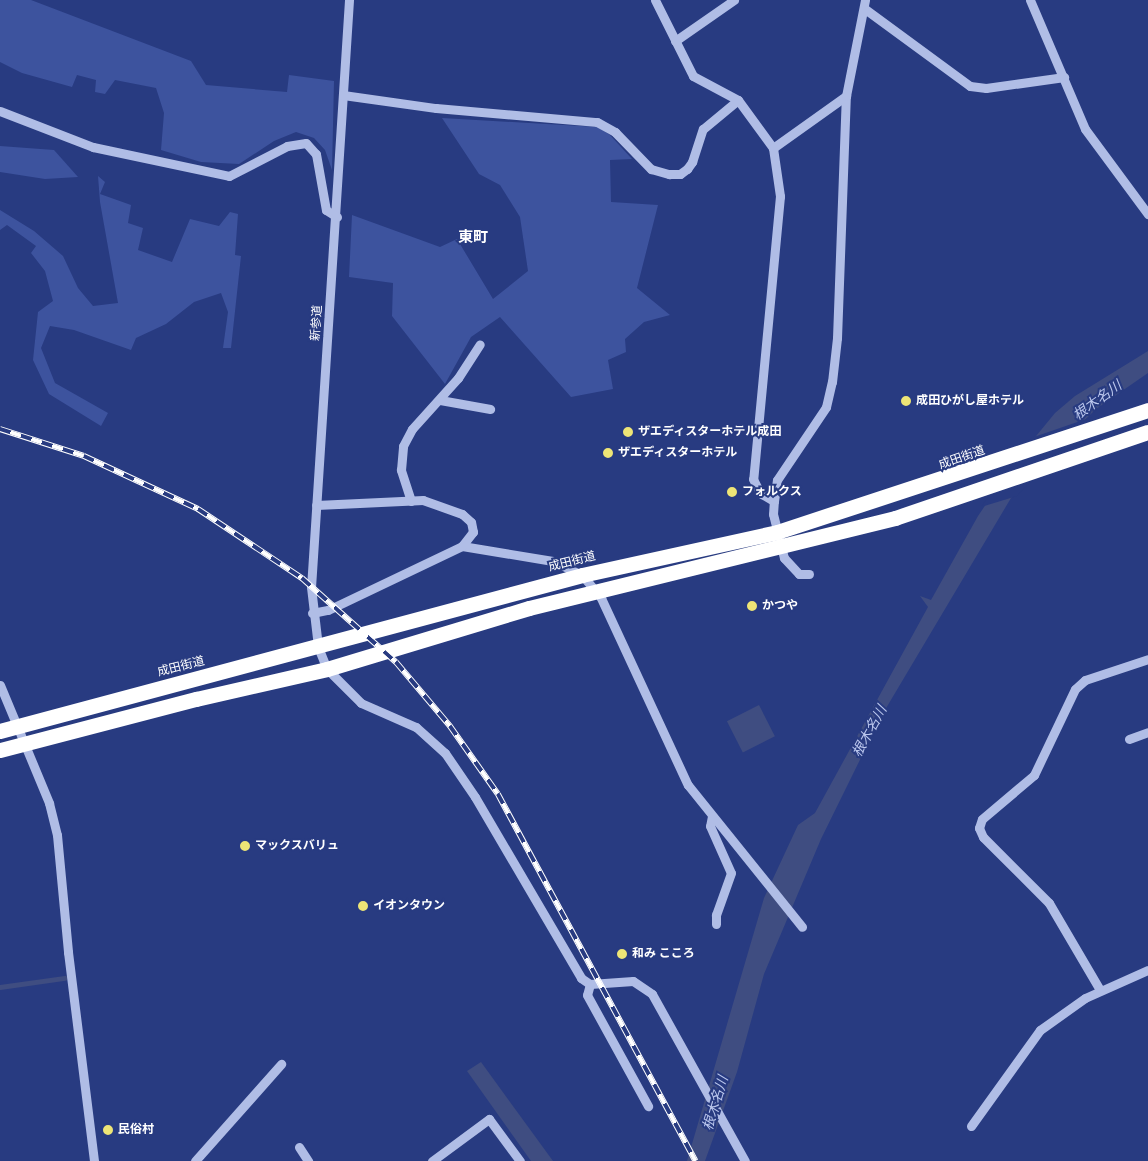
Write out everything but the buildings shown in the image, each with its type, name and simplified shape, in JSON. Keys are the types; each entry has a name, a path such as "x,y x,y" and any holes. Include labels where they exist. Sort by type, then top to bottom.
{"highway":[{"name":"成田街道","path":"0,731 582,575 776,532 889,498 1148,410"},
{"path":"0,750 327,669 529,608 781,548 895,518 1148,432"}],"street":[{"name":"新参道","path":"327,669 318,647 312,613 316,505 349,0"},
{"path":"655,0 693,76 738,100 773,148 780,196 752,479 760,493 774,501"},
{"path":"675,41 734,0"},
{"path":"1030,0 1086,129 1148,214"},
{"path":"810,574 800,574 784,558 776,532 774,501 777,480 826,407 832,382 837,338 846,96 865,5 970,86 986,88 1064,77"},
{"path":"343,96 597,122 616,132 651,169 670,174 680,174 687,169 692,162 702,129 738,100"},
{"path":"773,148 846,96"},
{"path":"0,111 93,147 229,176 287,146 306,143 316,154 326,210 336,217"},
{"path":"411,501 401,470 403,446 412,429 440,400 480,344"},
{"path":"440,400 490,409"},
{"path":"312,613 328,610 462,546 473,532 471,522 448,509 423,500 316,505"},
{"path":"462,546 553,561 582,575 597,591 682,776 802,927"},
{"path":"1100,990 1049,903 983,837 979,828 982,819 1034,776 1075,688 1085,680 1148,659"},
{"path":"327,669 361,704 416,727 436,743 474,797 577,972 590,984"},
{"path":"0,686 22,744 49,802 57,835 68,952 94,1161"},
{"path":"1129,739 1148,732"},
{"path":"712,816 710,826 731,873 716,915 716,924"},
{"path":"971,1126 1031,1039 1100,990 1148,970"},
{"path":"590,984 620,980 647,988 745,1161"},
{"path":"590,984 587,994 648,1106"},
{"path":"195,1161 281,1064"},
{"path":"432,1161 489,1119 520,1161"},
{"path":"299,1147 308,1161"}],"shaded area":[{"path":"0,0 31,0 191,61 206,85 287,92 289,75 334,81 332,170 325,150 314,138 296,132 274,141 239,164 201,162 161,150 164,113 156,88 115,80 105,94 95,92 96,80 77,75 72,87 22,73 0,62"},
{"path":"442,118 598,127 610,135 632,159 610,160 611,202 658,205 637,288 670,315 644,322 625,339 626,352 608,360 613,389 571,397 500,317 471,337 445,384 392,316 393,283 349,277 352,215 440,247 457,239 493,299 528,271 520,217 500,185 479,174"},
{"path":"0,146 54,150 78,177 45,179 0,172"},
{"path":"98,176 105,182 100,194 131,205 128,223 143,228 138,250 172,262 190,219 219,226 230,212 238,214 235,255 241,256 231,348 223,348 228,312 221,293 194,302 166,324 136,338 131,350 74,330 50,326 41,348 55,383 108,413 101,426 49,394 33,360 38,312 53,301 45,271 31,253 36,246 7,225 0,230 0,210 34,231 63,256 78,288 93,306 118,303 100,202"}],"water":[{"name":"根木名川","path":"1148,351 1148,373 1096,409 1042,462 1011,498 882,715 821,839 764,974 737,1072 705,1161 687,1161 764,898 798,825 815,813 928,607 920,596 931,600 978,516 1014,463 1055,413 1075,396"},
{"path":"759,705 775,736 743,753 727,721"},
{"path":"481,1062 553,1161 531,1161 467,1071"}],"pier":[{"path":"1092,417 1017,496 981,507 1031,438"}],"waterway":[{"path":"0,987 64,978"}],"railway":[{"path":"0,429 84,456 198,509 302,578 396,662 450,726 498,794 696,1161"}],"place":[{"name":"成田ひがし屋ホテル","path":"906,401"},
{"name":"ザエディスターホテル成田","path":"628,432"},
{"name":"ザエディスターホテル","path":"608,453"},
{"name":"フォルクス","path":"732,492"},
{"name":"かつや","path":"752,606"},
{"name":"マックスバリュ","path":"245,846"},
{"name":"イオンタウン","path":"363,906"},
{"name":"和み こころ","path":"622,954"},
{"name":"民俗村","path":"108,1130"}],"district":[{"name":"東町","path":"473,237"}]}
